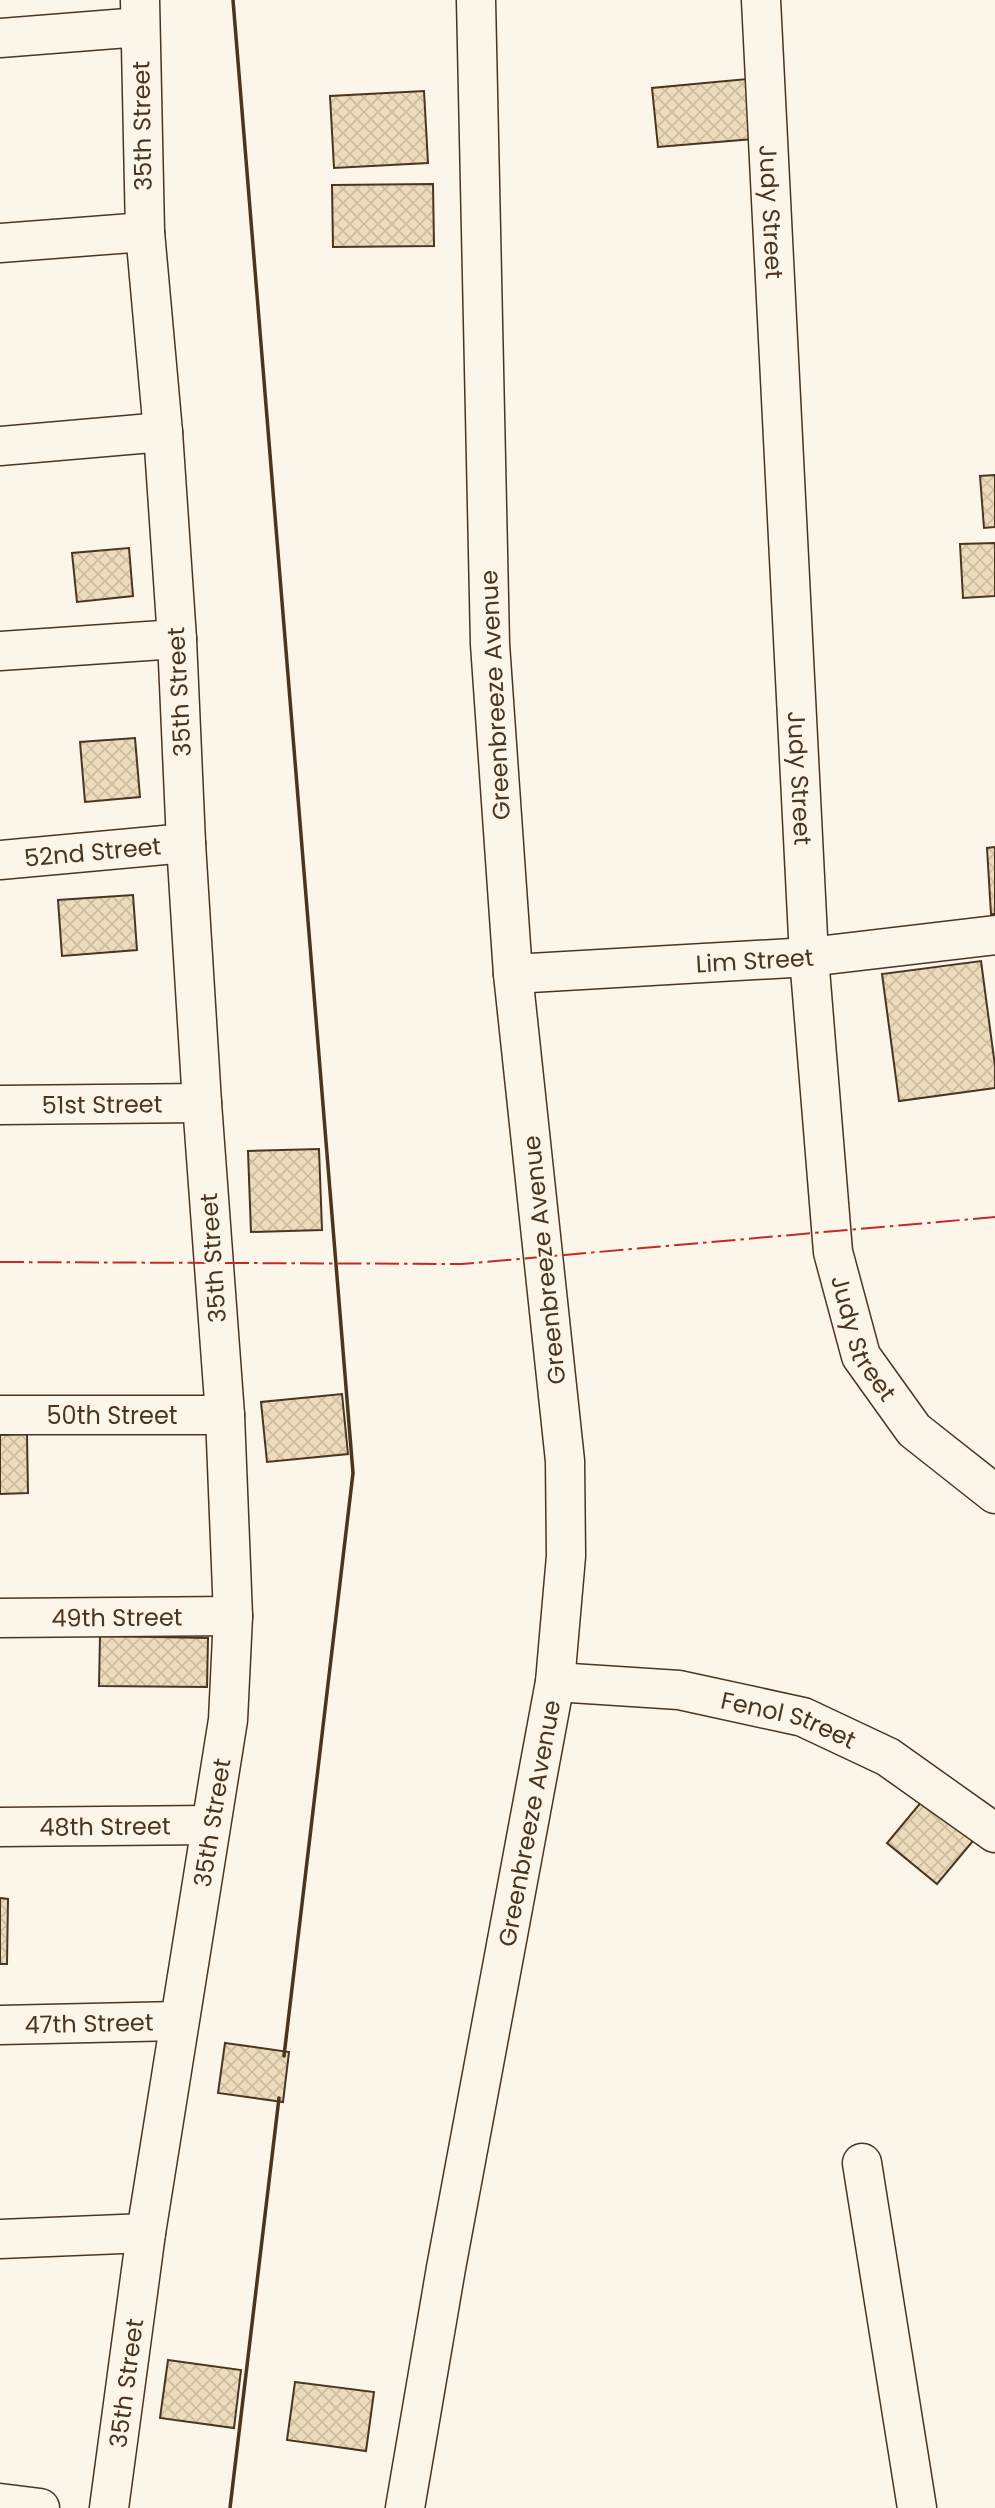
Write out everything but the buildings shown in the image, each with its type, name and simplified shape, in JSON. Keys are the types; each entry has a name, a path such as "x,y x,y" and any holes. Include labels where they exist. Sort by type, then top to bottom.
{"street":[{"name":"Greenbreeze Avenue","path":"405,2508 446,2269 555,1682 566,1556 565,1461 513,974 489,644 476,0"},
{"name":"Judy Street","path":"761,0 809,957 833,1252 861,1356 914,1430 995,1494"},
{"path":"0,38 140,14"},
{"name":"35th Street","path":"109,2508 146,2233 228,1720 233,1616 225,1415 201,1102 177,639 163,432 145,232 140,14"},
{"path":"0,243 145,232"},
{"path":"0,446 163,432"},
{"path":"0,651 177,639"},
{"name":"52nd Street","path":"0,860 186,843"},
{"name":"Lim Street","path":"513,974 809,957 995,935"},
{"name":"51st Street","path":"0,1105 201,1102"},
{"name":"50th Street","path":"0,1415 225,1415"},
{"name":"49th Street","path":"0,1618 233,1616"},
{"name":"Fenol Street","path":"555,1682 678,1690 803,1717 888,1756 995,1833"},
{"name":"48th Street","path":"0,1827 210,1825"},
{"name":"47th Street","path":"0,2025 179,2021"},
{"path":"862,2164 917,2508"},
{"path":"0,2239 146,2233"},
{"path":"0,2503 40,2508"}],"wall":[{"path":"233,0 353,1473 284,2056"},
{"path":"230,2508 279,2098"}],"power":[{"path":"0,1262 462,1264 995,1217"}]}
